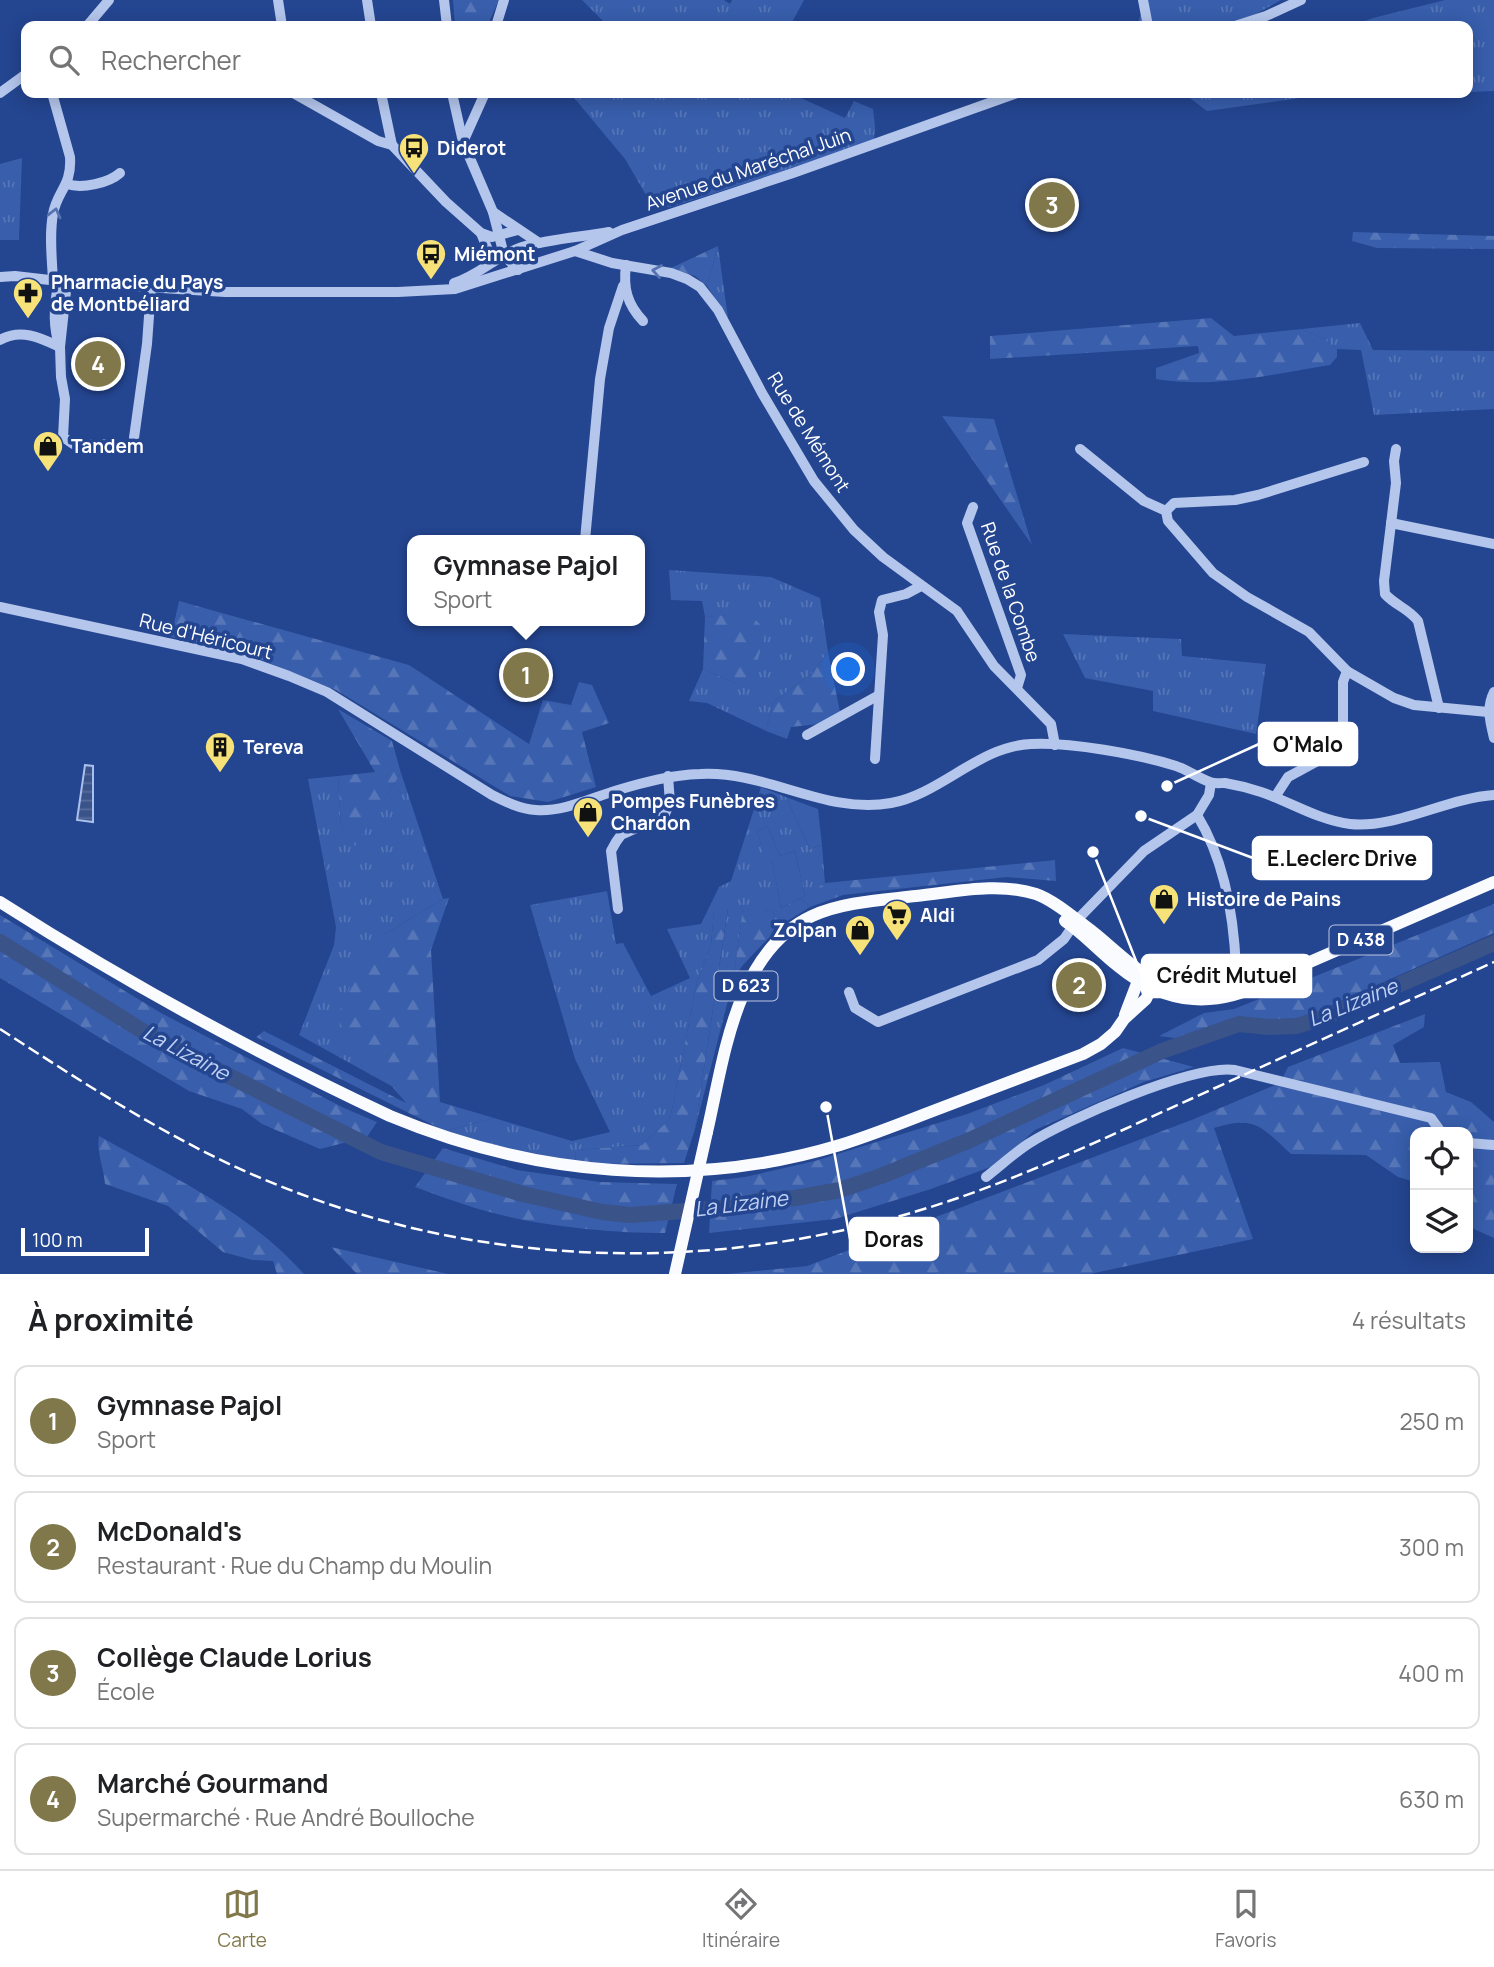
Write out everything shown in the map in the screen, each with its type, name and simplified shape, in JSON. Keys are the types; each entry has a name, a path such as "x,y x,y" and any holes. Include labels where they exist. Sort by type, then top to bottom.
{"main road":[{"name":"D 438","path":"1295,967 1494,882"},
{"name":"D 623","path":"675,1274 732,1024 744,990 760,962 787,932 812,916 843,907 891,899 1000,888 1039,895 1147,981 1181,989 1209,989 1295,967"},
{"path":"0,902 98,963 195,1018 390,1116 490,1151 560,1166 597,1170 659,1172 728,1168 788,1159 842,1145 1083,1054 1115,1032 1147,981"}],"street":[{"path":"91,21 109,0"},
{"path":"278,0 281,21"},
{"path":"368,0 370,21"},
{"path":"444,0 446,21"},
{"path":"498,21 504,0"},
{"path":"1143,0 1147,21"},
{"path":"1250,21 1301,0"},
{"path":"0,93 21,78"},
{"path":"53,98 71,168 67,184 53,211 60,281 61,377 65,400 63,437 73,444 133,445 148,344 151,288"},
{"path":"302,98 378,141 392,145 446,202 481,233 492,237 517,229"},
{"path":"382,98 392,145"},
{"path":"453,98 463,142 493,212 504,255 518,270"},
{"path":"463,142 483,98"},
{"name":"Avenue du Maréchal Juin","path":"424,291 476,274 504,255 522,247 539,243 587,240 622,230 1003,98"},
{"path":"67,184 74,187 113,179 120,173"},
{"path":"493,212 539,243 535,264"},
{"path":"481,233 493,262"},
{"path":"587,240 612,263"},
{"name":"Avenue du Maréchal Juin","path":"424,291 455,289 518,270 575,251 587,240"},
{"path":"575,251 626,265 623,286 609,328 600,379 585,535"},
{"name":"Rue de Mémont","path":"626,265 671,273 700,287 718,310 762,393 814,481 854,530 883,557 957,611 994,666 1051,723 1055,745"},
{"path":"0,277 225,292 424,291"},
{"path":"623,286 634,312 643,321"},
{"path":"0,340 24,334 61,347"},
{"path":"1080,449 1144,501 1166,511"},
{"path":"1396,449 1396,482 1384,581 1385,594 1393,603 1411,611 1418,621 1439,708"},
{"path":"1166,511 1174,503 1235,500 1258,495 1364,462"},
{"name":"Rue de la Combe","path":"974,507 967,523 1021,675 1017,688"},
{"path":"1166,511 1168,521 1213,573 1247,597 1309,632 1347,671 1395,698 1414,705 1489,712"},
{"path":"1391,523 1494,544"},
{"path":"875,759 883,635 879,612 882,600 906,594 921,586"},
{"name":"Rue d'Héricourt","path":"0,607 242,659 327,692 492,794 517,807 536,810 570,806 668,776 726,774 751,778 830,802 872,806 894,803 911,796 994,753 1014,746 1055,745 1136,756 1177,766 1211,783 1245,787 1333,821 1366,824 1474,796 1494,795"},
{"path":"1275,797 1288,777 1335,751 1343,738 1343,682 1347,671"},
{"path":"1494,692 1489,712 1494,738"},
{"path":"807,736 879,695"},
{"path":"618,909 611,851 621,835 664,816 670,803 668,776"},
{"path":"849,992 855,1008 878,1022 1038,960 1064,939 1075,923 1144,851 1197,815 1209,795 1211,783"},
{"path":"1197,815 1215,855 1227,898 1235,940 1236,969"},
{"path":"986,1177 1030,1143 1092,1112 1143,1090 1218,1070 1235,1070 1431,1118 1437,1127"},
{"path":"1473,1143 1494,1145"}],"green space":[{"path":"453,0 499,0 489,21 455,21"},
{"path":"582,0 724,0 730,4 732,0 804,0 793,21 603,21"},
{"path":"1146,0 1281,0 1244,21 1138,21"},
{"path":"1445,0 1494,0 1494,91 1473,92 1473,21 1365,21"},
{"path":"574,98 801,98 845,118 854,101 873,109 874,142 671,207 653,207 625,159"},
{"path":"1190,98 1300,98 1207,111"},
{"path":"22,158 19,240 0,240 0,164"},
{"path":"1353,232 1494,236 1494,249 1377,248 1352,241"},
{"path":"718,246 728,318 707,286"},
{"path":"718,246 707,286 695,276 671,268"},
{"path":"1211,318 1234,336 1302,329 1324,339 1337,349 1337,357 1330,365 1244,379 1200,382 1156,379 1156,368 1199,353 1198,346 990,359 990,336"},
{"path":"1360,323 1373,350 1494,351 1494,409 1374,415 1361,350 1337,349 1324,339 1302,329"},
{"path":"942,416 994,419 1032,545"},
{"path":"669,570 771,577 820,598 828,652 810,675 773,702 766,731 707,703 689,701 703,669 735,683 748,614 705,617 702,601 671,600"},
{"path":"179,601 409,665 529,744 543,700 571,705 579,682 592,685 609,723 582,732 596,787 548,802 510,796 336,690 247,654 171,637"},
{"path":"748,613 766,630 754,674 735,683 703,669 705,617"},
{"path":"1063,634 1181,639 1182,656 1266,664 1256,734 1153,711 1153,691 1085,678"},
{"path":"828,652 840,712 819,724 791,727 787,739 766,731 773,702 810,675"},
{"path":"338,709 392,741 401,773 355,846 341,827 338,776 375,772"},
{"path":"401,773 443,899 387,933 337,1019 395,1088 299,1035 334,945 336,927 308,779 338,776 341,827 355,845"},
{"path":"761,787 786,797 810,849 822,845 825,883 805,896 795,851 780,856 767,826 757,831 767,861 772,859 781,908 801,898 810,907 781,925 772,911 743,909 733,981 695,1129 728,909 714,911 711,945 697,982 670,1119 642,1145 576,1150 575,1161 501,1147 445,1131 494,1118 572,1141 610,1132 575,1059 530,905 607,891 616,944 623,943 651,996 690,978 667,929 701,924 719,887 731,881"},
{"path":"786,797 818,809 822,845 810,849"},
{"path":"767,826 780,856 795,851 805,896 781,908 772,860 766,861 757,831"},
{"path":"1055,860 1056,881 1007,877 843,895 810,907 801,898 825,883"},
{"path":"449,898 431,950 440,1102 494,1118 445,1131 256,1037 264,1031 406,1103 336,1019 358,969 387,933"},
{"path":"1494,904 1494,933 1307,1016 1282,1021 1247,1019 1226,1022 1182,1039 1159,1036 1204,1013 1234,1009"},
{"path":"728,908 695,1129 684,1163 598,1164 575,1161 576,1150 642,1145 670,1119 697,982 711,945 714,910"},
{"path":"743,908 772,911 781,925 742,966 733,981"},
{"path":"0,915 161,1013 344,1108 377,1122 367,1137 320,1149 262,1124 242,1109 189,1091 0,978"},
{"path":"1425,1014 1424,1027 1393,1045 1400,1063 1440,1062 1446,1092 1471,1102 1494,1122 1494,1238 1473,1228 1473,1127 1410,1127 1410,1181 1398,1177 1366,1155 1291,1154 1265,1130 1249,1123 1240,1123 1214,1128 1253,1239 1090,1274 727,1274 807,1266 1194,1119 1280,1083 1288,1067"},
{"path":"1123,1048 1194,1067 1144,1082 1035,1130 996,1165 931,1189 835,1219 709,1233 712,1181 745,1177 815,1161 967,1114 1044,1085"},
{"path":"99,1136 234,1214 283,1252 304,1274 277,1274 273,1261 252,1260 223,1252 168,1206 105,1184"},
{"path":"443,1148 517,1170 600,1182 677,1184 665,1233 593,1230 517,1219 415,1187"},
{"path":"331,1247 448,1274 357,1274"}],"shaded area":[{"path":"85,765 93,766 93,822 77,820"}],"waterway":[{"name":"La Lizaine","path":"0,942 157,1040 381,1152 523,1194 602,1212 630,1215 738,1207 757,1201 840,1190 970,1140 1162,1051 1239,1024 1297,1026 1325,1017 1494,943"}],"railway":[{"path":"0,1029 136,1114 206,1153 280,1186 361,1214 444,1235 528,1248 613,1253 698,1251 783,1242 867,1225 980,1190 1072,1152 1494,962"}],"place":[{"name":"Diderot","path":"414,175"},
{"name":"Collège Claude Lorius","path":"1052,205"},
{"name":"Miémont","path":"431,281"},
{"name":"Pharmacie du Pays de Montbéliard","path":"28,320"},
{"name":"Marché Gourmand","path":"98,364"},
{"name":"Tandem","path":"48,473"},
{"name":"Gymnase Pajol","path":"526,675"},
{"name":"Tereva","path":"220,774"},
{"name":"O'Malo","path":"1167,786"},
{"name":"E.Leclerc Drive","path":"1141,816"},
{"name":"Pompes Funèbres Chardon","path":"588,839"},
{"name":"Crédit Mutuel","path":"1093,852"},
{"name":"Histoire de Pains","path":"1164,926"},
{"name":"Aldi","path":"897,942"},
{"name":"Zolpan","path":"860,957"},
{"name":"McDonald's","path":"1079,985"},
{"name":"Doras","path":"826,1107"}]}
